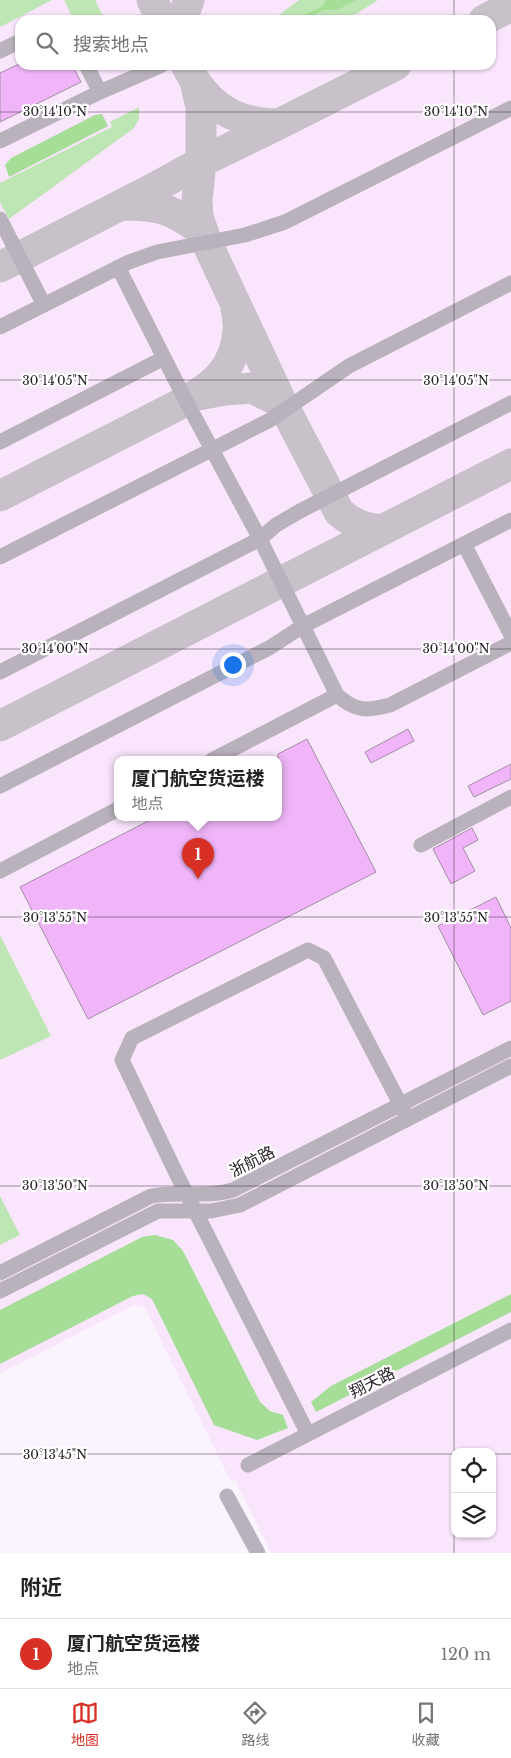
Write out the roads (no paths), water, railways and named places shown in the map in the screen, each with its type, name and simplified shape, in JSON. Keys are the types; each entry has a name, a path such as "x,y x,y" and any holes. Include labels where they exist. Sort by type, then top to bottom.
{"street":[{"path":"0,51 15,44"},
{"path":"89,70 100,92"},
{"path":"0,141 100,92 151,70"},
{"path":"0,327 118,267 157,252 245,235 285,222 511,108"},
{"path":"0,219 44,305"},
{"path":"118,267 260,539 337,695 347,704 361,710 376,709 390,705 511,643"},
{"path":"0,557 270,420 349,366 511,283"},
{"path":"0,442 164,358"},
{"path":"0,672 260,539 276,525 300,511 511,403"},
{"path":"0,786 269,648 303,626 511,520"},
{"path":"464,544 511,635"},
{"path":"220,756 337,695"},
{"path":"421,844 511,797"},
{"path":"0,870 114,811"},
{"path":"308,1434 122,1060 132,1038 308,950 324,958 408,1119"},
{"name":"浙航路","path":"0,1273 151,1196 163,1194 207,1195 233,1190 511,1048"},
{"name":"浙航路","path":"0,1291 158,1211 211,1211 240,1205 511,1066"},
{"name":"翔天路","path":"248,1464 511,1330"},
{"path":"227,1496 258,1553"}],"place":[{"name":"厦门航空货运楼","path":"198,879"}]}
